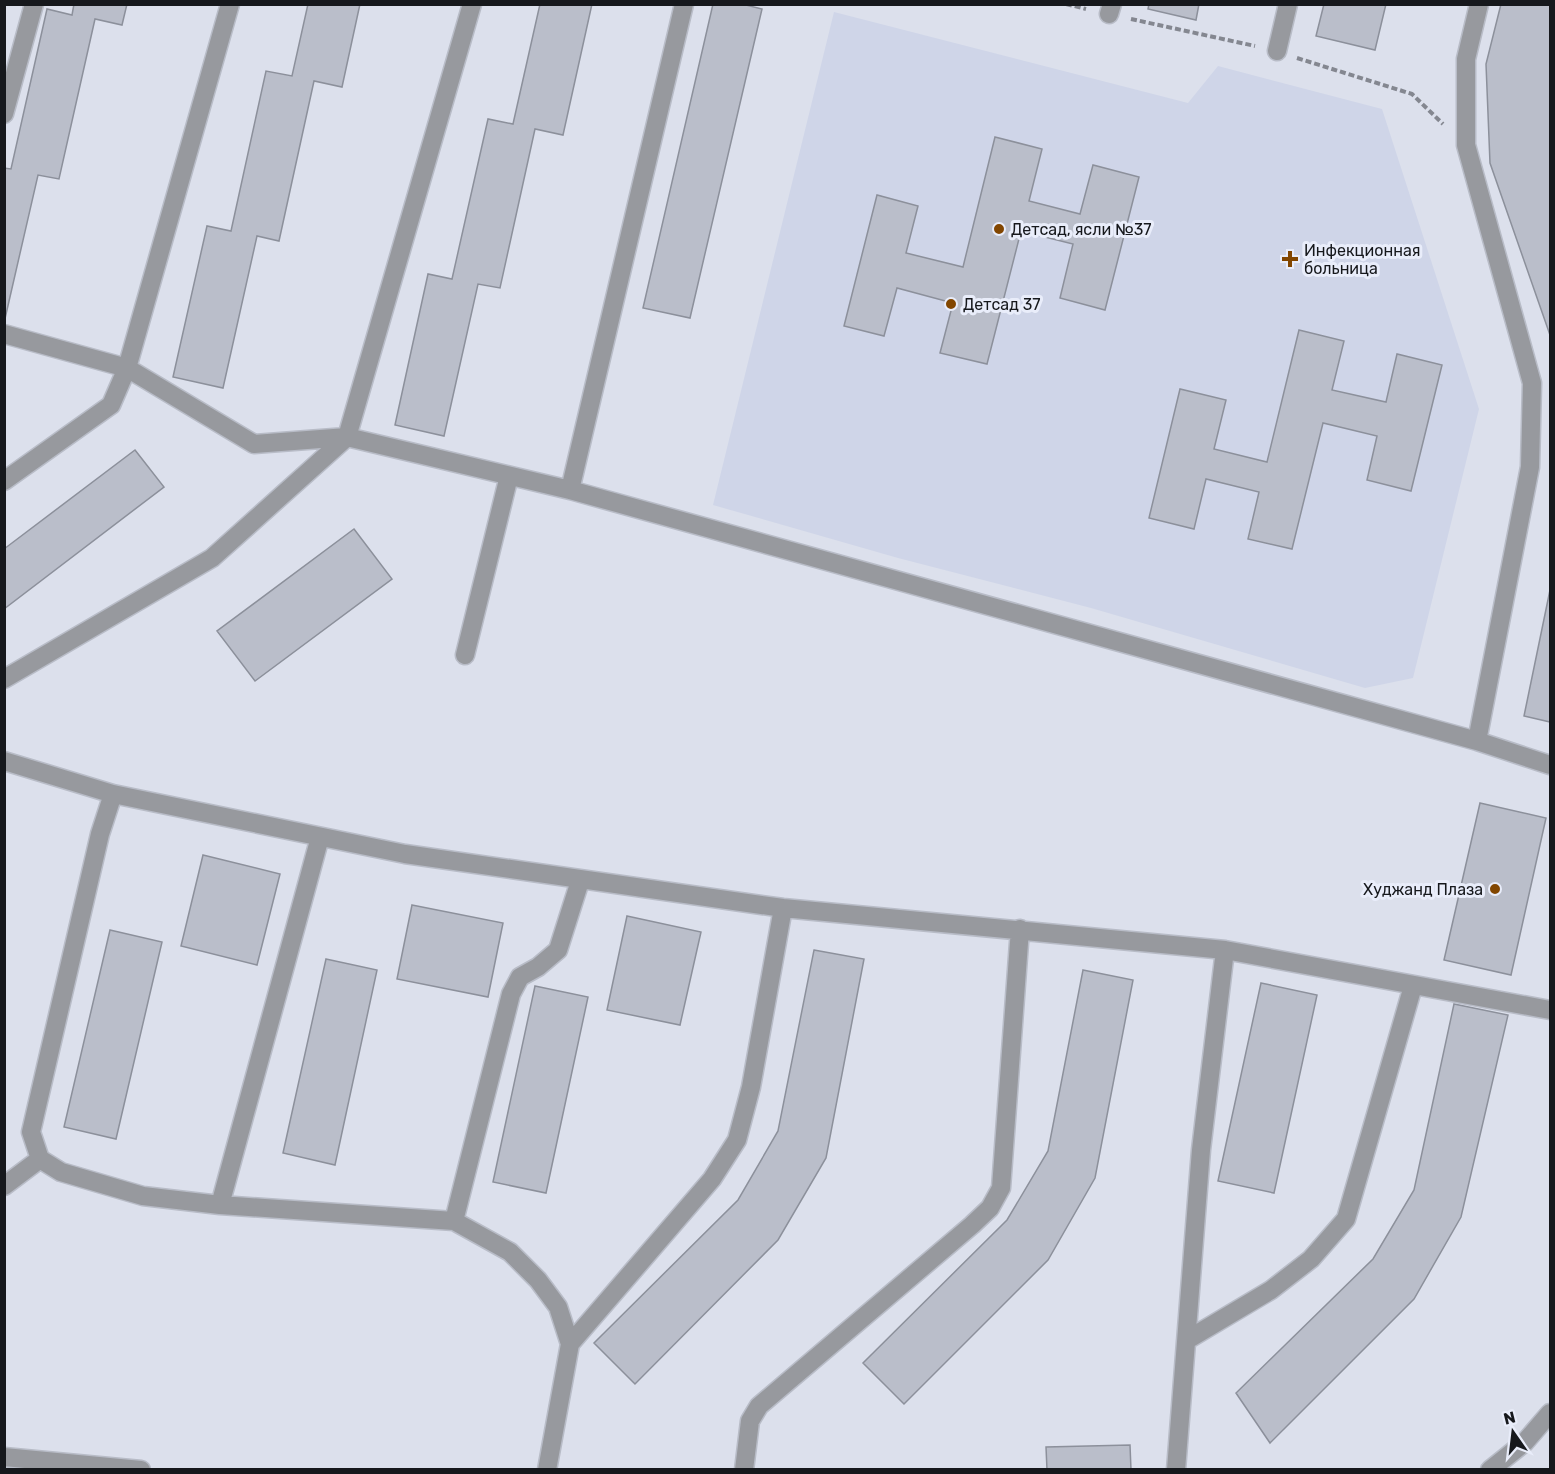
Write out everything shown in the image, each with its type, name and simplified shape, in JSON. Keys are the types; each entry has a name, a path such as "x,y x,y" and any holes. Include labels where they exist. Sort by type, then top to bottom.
{"street":[{"path":"4,114 34,4"},
{"path":"4,481 111,405 127,368 230,4"},
{"path":"4,679 212,558 347,437 472,4"},
{"path":"570,490 684,4"},
{"path":"1277,51 1288,4"},
{"path":"1477,741 1530,467 1532,383 1466,145 1466,59 1479,4"},
{"path":"4,334 127,368 254,444 347,437 570,490 1477,741 1551,765"},
{"path":"465,655 509,476"},
{"path":"4,761 112,794 405,854 580,881 783,908 1225,950 1551,1010"},
{"path":"112,794 100,834 31,1132 40,1159 61,1172 143,1196 220,1205 454,1221 510,1252 538,1280 558,1307 570,1344 547,1470"},
{"path":"220,1205 320,837"},
{"path":"454,1221 511,994 520,977 538,968 558,950 580,881"},
{"path":"570,1344 712,1179 737,1140 751,1087 783,908"},
{"path":"744,1470 750,1421 759,1406 972,1225 990,1208 1001,1188 1020,929"},
{"path":"1176,1470 1201,1150 1225,950"},
{"path":"1187,1340 1271,1290 1295,1272 1311,1259 1346,1219 1413,986"},
{"path":"4,1186 40,1159"},
{"path":"1490,1470 1525,1442 1551,1413"},
{"path":"4,1458 141,1470"}],"shaded area":[{"path":"834,12 1188,103 1218,66 1382,109 1479,409 1413,678 1365,688 1091,608 898,558 713,505"}],"building":[{"path":"74,4 127,4 122,25 95,19 59,179 38,175 4,323 4,168 11,169 47,9 72,15"},
{"path":"308,4 360,4 342,87 314,81 279,241 257,236 223,388 173,377 207,226 231,231 266,71 292,76"},
{"path":"540,4 592,4 563,135 535,129 500,288 478,284 444,436 395,425 428,274 452,279 488,119 513,124"},
{"path":"713,4 742,4 762,9 690,318 643,308"},
{"path":"1149,4 1199,4 1196,20 1148,9"},
{"path":"1324,4 1386,4 1375,50 1316,36"},
{"path":"1501,4 1550,4 1550,335 1490,163 1486,64"},
{"path":"995,137 1042,149 1029,201 1080,214 1093,165 1139,177 1105,310 1060,298 1073,244 1021,231 987,364 940,353 953,303 897,288 884,336 844,326 877,195 918,206 906,253 963,267"},
{"path":"1299,330 1344,341 1332,390 1386,402 1397,354 1442,365 1411,491 1367,480 1377,436 1323,423 1292,549 1248,539 1259,492 1206,479 1194,529 1149,518 1180,389 1226,400 1214,449 1267,462"},
{"path":"135,450 164,487 4,609 4,549"},
{"path":"354,529 392,579 255,681 217,631"},
{"path":"1550,590 1550,722 1524,716"},
{"name":"Худжанд Плаза","path":"1480,803 1546,818 1511,975 1444,960"},
{"path":"203,855 280,874 257,965 181,946"},
{"path":"412,905 503,923 488,997 397,979"},
{"path":"627,916 701,932 680,1025 607,1010"},
{"path":"110,930 162,942 116,1139 64,1127"},
{"path":"814,950 864,959 826,1158 778,1240 635,1384 594,1343 738,1200 778,1131"},
{"path":"326,959 377,970 335,1165 283,1153"},
{"path":"1083,970 1133,980 1095,1178 1048,1260 904,1404 863,1363 1007,1220 1048,1151"},
{"path":"1261,983 1317,995 1274,1193 1218,1181"},
{"path":"535,986 588,997 546,1193 493,1182"},
{"path":"1454,1004 1508,1015 1461,1217 1414,1299 1270,1443 1236,1393 1373,1259 1414,1190"},
{"path":"1130,1445 1131,1470 1047,1470 1046,1447"}],"place":[{"name":"Детсад, ясли №37","path":"999,229"},
{"name":"Инфекционная больница","path":"1290,259"},
{"name":"Детсад 37","path":"951,304"},
{"name":"Худжанд Плаза","path":"1495,889"}]}
